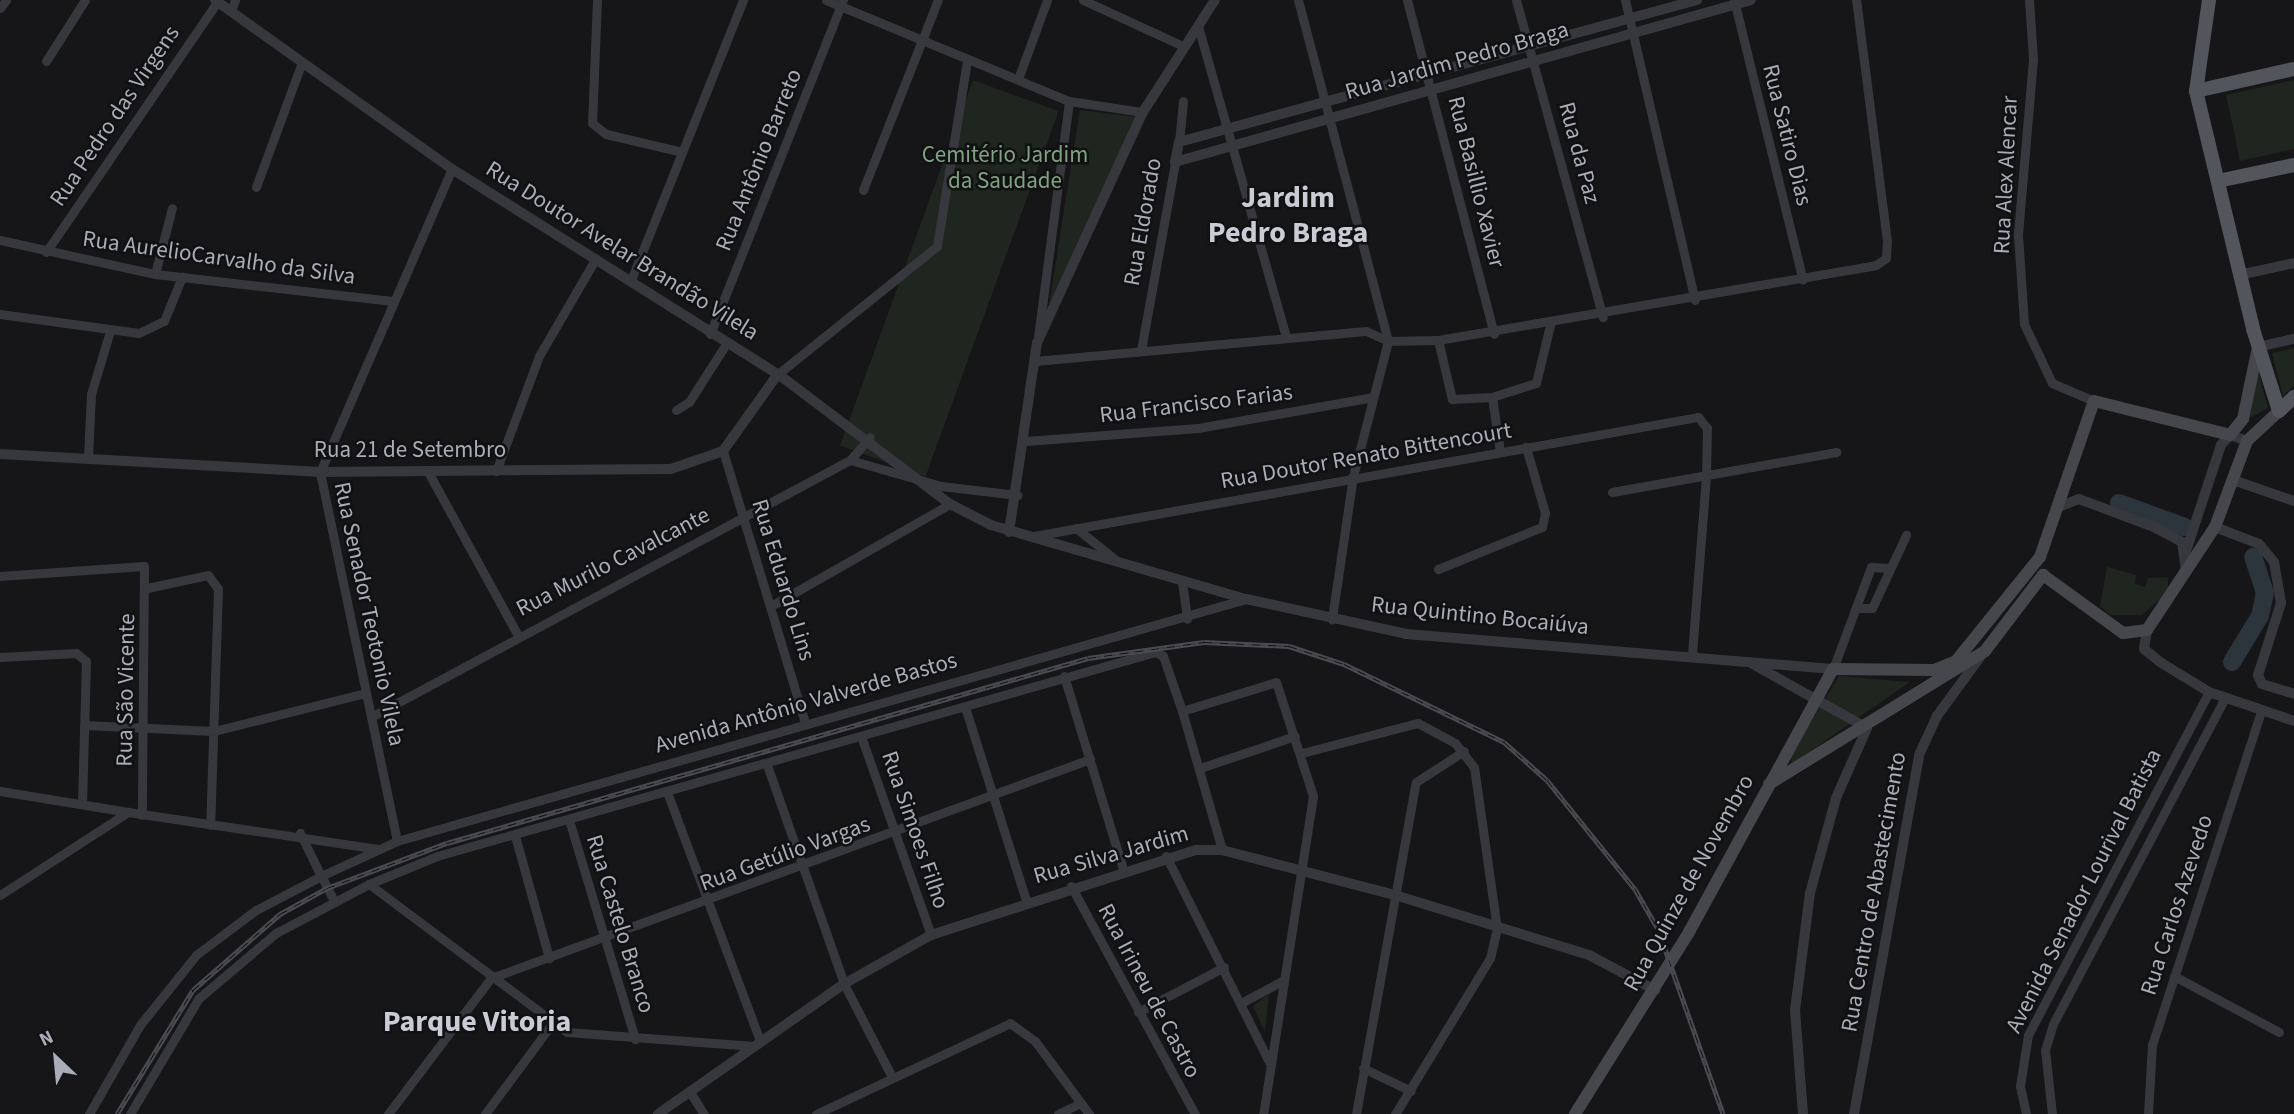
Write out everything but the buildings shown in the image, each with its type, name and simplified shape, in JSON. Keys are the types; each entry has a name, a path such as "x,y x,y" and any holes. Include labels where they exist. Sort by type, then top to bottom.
{"main road":[{"path":"2209,0 2196,91 2239,275 2279,411"},
{"path":"2196,91 2294,69"},
{"path":"2218,181 2294,165"},
{"path":"1959,664 2040,557 2061,506 2094,401 2230,435 2244,419 2258,346"},
{"path":"2040,557 2043,575 2119,630 2147,630 2185,580 2215,527 2247,441 2294,397"},
{"path":"1768,785 1867,728 1959,664 1985,651 2043,575"},
{"name":"Rua Quintino Bocaiúva","path":"1833,668 1909,671 1959,664"},
{"name":"Rua Quinze de Novembro","path":"1575,1114 1655,990 1833,668"},
{"path":"1899,707 1916,685 1909,671"}],"street":[{"path":"0,8 6,0"},
{"path":"46,61 85,0"},
{"path":"597,0 591,117 606,134 682,152"},
{"path":"631,280 743,0"},
{"path":"826,0 842,3 967,61 1069,101 1143,112"},
{"path":"863,190 939,0"},
{"path":"1018,79 1046,0"},
{"path":"1083,0 1183,46"},
{"path":"1037,343 1143,112 1215,0"},
{"path":"1298,0 1388,341 1369,398 1353,476 1332,620"},
{"name":"Rua Basillio Xavier","path":"1407,0 1433,91 1494,334"},
{"name":"Rua da Paz","path":"1516,0 1603,317"},
{"path":"1625,0 1695,300"},
{"name":"Rua Jardim Pedro Braga","path":"1179,142 1697,0"},
{"name":"Rua Jardim Pedro Braga","path":"1175,162 1433,91 1734,2 1751,0"},
{"path":"1035,361 1286,336 1366,331 1388,341 1438,341 1603,317 1876,265 1886,258 1887,241 1856,0"},
{"name":"Rua Alex Alencar","path":"2029,0 2033,59 2018,234 2024,324 2052,383 2094,401"},
{"name":"Rua Doutor Avelar Brandão Vilela","path":"216,1 233,6 302,62 452,169 631,280 710,334 778,374 870,437 950,504 1009,532"},
{"name":"Rua Pedro das Virgens","path":"46,252 216,1"},
{"name":"Rua Satiro Dias","path":"1734,2 1803,280"},
{"name":"Rua Antônio Barreto","path":"710,334 842,3"},
{"path":"1198,26 1286,336"},
{"path":"723,451 778,374 937,246 967,61"},
{"path":"256,187 302,62"},
{"path":"1009,532 1026,441 1069,101"},
{"name":"Rua Eldorado","path":"1141,350 1179,142 1183,101"},
{"name":"Rua Senador Teotonio Vilela","path":"397,841 320,472 392,301 452,169"},
{"path":"155,274 172,208"},
{"name":"Rua AurelioCarvalho da Silva","path":"0,240 155,274 392,301"},
{"path":"496,471 540,356 596,258"},
{"path":"2239,275 2294,263"},
{"path":"0,314 110,331 159,326 182,277"},
{"name":"Rua Doutor Renato Bittencourt","path":"1438,341 1452,399 1492,397 1536,383 1550,326"},
{"path":"88,456 91,394 110,331"},
{"path":"2258,346 2294,339"},
{"path":"676,410 689,402 726,344"},
{"path":"1492,397 1500,452"},
{"name":"Rua Francisco Farias","path":"1026,441 1198,428 1369,398"},
{"name":"Rua Doutor Renato Bittencourt","path":"1026,538 1353,476 1698,417 1707,428 1706,476"},
{"path":"2185,580 2186,551 2230,435 2247,441"},
{"name":"Rua Murilo Cavalcante","path":"371,717 517,634 850,460 870,437"},
{"path":"1438,569 1542,527 1545,513 1526,447"},
{"name":"Rua 21 de Setembro","path":"0,454 88,456 320,472 427,470 638,473 694,465 723,451"},
{"name":"Rua Eduardo Lins","path":"723,451 805,722"},
{"path":"1612,492 1836,452"},
{"path":"850,460 925,481 1017,495"},
{"path":"427,470 517,634"},
{"path":"1692,655 1706,476"},
{"path":"2233,480 2294,501"},
{"path":"2061,506 2079,499 2154,527 2186,551"},
{"path":"771,606 950,504"},
{"path":"2215,527 2259,544 2274,562 2281,603 2258,675 2262,684 2294,694"},
{"path":"1076,528 1121,563"},
{"name":"Rua Quintino Bocaiúva","path":"1009,532 1246,599 1332,620 1406,634 1742,658 1833,668"},
{"path":"1856,608 1872,608 1906,534"},
{"name":"Rua São Vicente","path":"0,576 144,566 147,588 142,815"},
{"path":"1833,668 1871,567 1890,568"},
{"path":"147,588 199,575 215,580 210,825"},
{"path":"1182,582 1187,619"},
{"name":"Avenida Antônio Valverde Bastos","path":"89,1114 140,1026 196,955 256,910 379,849 397,841 805,722 1187,619 1246,599"},
{"path":"2147,630 2148,655 2209,692 2261,712 2294,721"},
{"name":"Rua Centro de Abastecimento","path":"1854,1114 1919,755 1937,716 1985,651"},
{"path":"0,657 76,653 86,661 82,804"},
{"name":"Avenida Antônio Valverde Bastos","path":"130,1114 199,998 276,933 369,884 515,835 862,739 1064,676 1162,655 1182,711"},
{"path":"1742,658 1867,728 1819,853 1802,941 1796,1010 1803,1114"},
{"path":"1064,676 1123,869"},
{"path":"1222,850 1182,711 1270,681 1279,686 1302,753 1313,814 1282,981 1263,1114"},
{"name":"Avenida Senador Lourival Batista","path":"2026,1114 2020,1086 2028,1035 2209,692"},
{"path":"84,724 214,731 365,693"},
{"name":"Avenida Senador Lourival Batista","path":"2052,1114 2045,1050 2053,1024 2225,698"},
{"path":"965,707 995,795 1026,901"},
{"name":"Rua Carlos Azevedo","path":"2148,1114 2147,1066 2261,712"},
{"path":"1302,753 1412,723 1464,751 1474,767 1497,928 1480,980 1395,1114"},
{"path":"1200,768 1295,736"},
{"name":"Rua Simoes Filho","path":"862,739 897,832 931,935"},
{"path":"1356,1114 1418,778 1464,751"},
{"name":"Rua Getúlio Vargas","path":"491,978 708,904 1090,759"},
{"path":"767,765 844,984 891,1075"},
{"path":"0,791 210,825 300,834 379,849"},
{"path":"369,884 551,1025 591,1037 756,1044 667,792"},
{"path":"0,895 128,813"},
{"name":"Rua Castelo Branco","path":"569,820 635,1039"},
{"path":"300,834 334,901"},
{"path":"515,835 549,958"},
{"name":"Rua Silva Jardim","path":"658,1114 844,984 931,935 1167,856 1222,850 1395,895 1589,955 1655,990"},
{"path":"1167,856 1270,1063"},
{"name":"Rua Irineu de Castro","path":"1071,886 1195,1114"},
{"path":"1138,1012 1224,967"},
{"path":"2174,976 2279,1032"},
{"path":"388,1114 491,978"},
{"path":"1241,1003 1282,981"},
{"path":"816,1114 891,1075 1010,1023 1035,1041 1090,1114"},
{"path":"485,1114 551,1025"},
{"path":"1363,1068 1410,1091"},
{"path":"690,1092 704,1114"},
{"path":"1058,1114 1081,1103"}],"green space":[{"name":"Cemitério Jardim da Saudade","path":"973,80 1059,111 925,477 840,446"},
{"path":"2294,80 2294,149 2240,161 2226,95"},
{"path":"1080,110 1137,117 1049,305"},
{"path":"2294,348 2294,385 2283,396 2272,353"},
{"path":"2256,363 2268,408 2250,418"},
{"path":"2107,567 2136,575 2135,584 2145,587 2148,578 2168,577 2168,592 2142,615 2110,615 2100,606"},
{"path":"1839,676 1910,682 1793,763 1789,758"},
{"path":"1269,994 1265,1032 1253,1006"}],"waterway":[{"path":"2119,503 2185,527"},
{"path":"2232,662 2260,616 2265,593 2253,557"}],"railway":[{"path":"117,1114 193,990 280,914 327,888 447,843 1088,658 1204,642 1289,646 1344,664 1504,742 1547,780 1635,889 1658,929 1723,1114"}],"district":[{"name":"Jardim Pedro Braga","path":"1288,215"},
{"name":"Parque Vitoria","path":"477,1022"}]}
